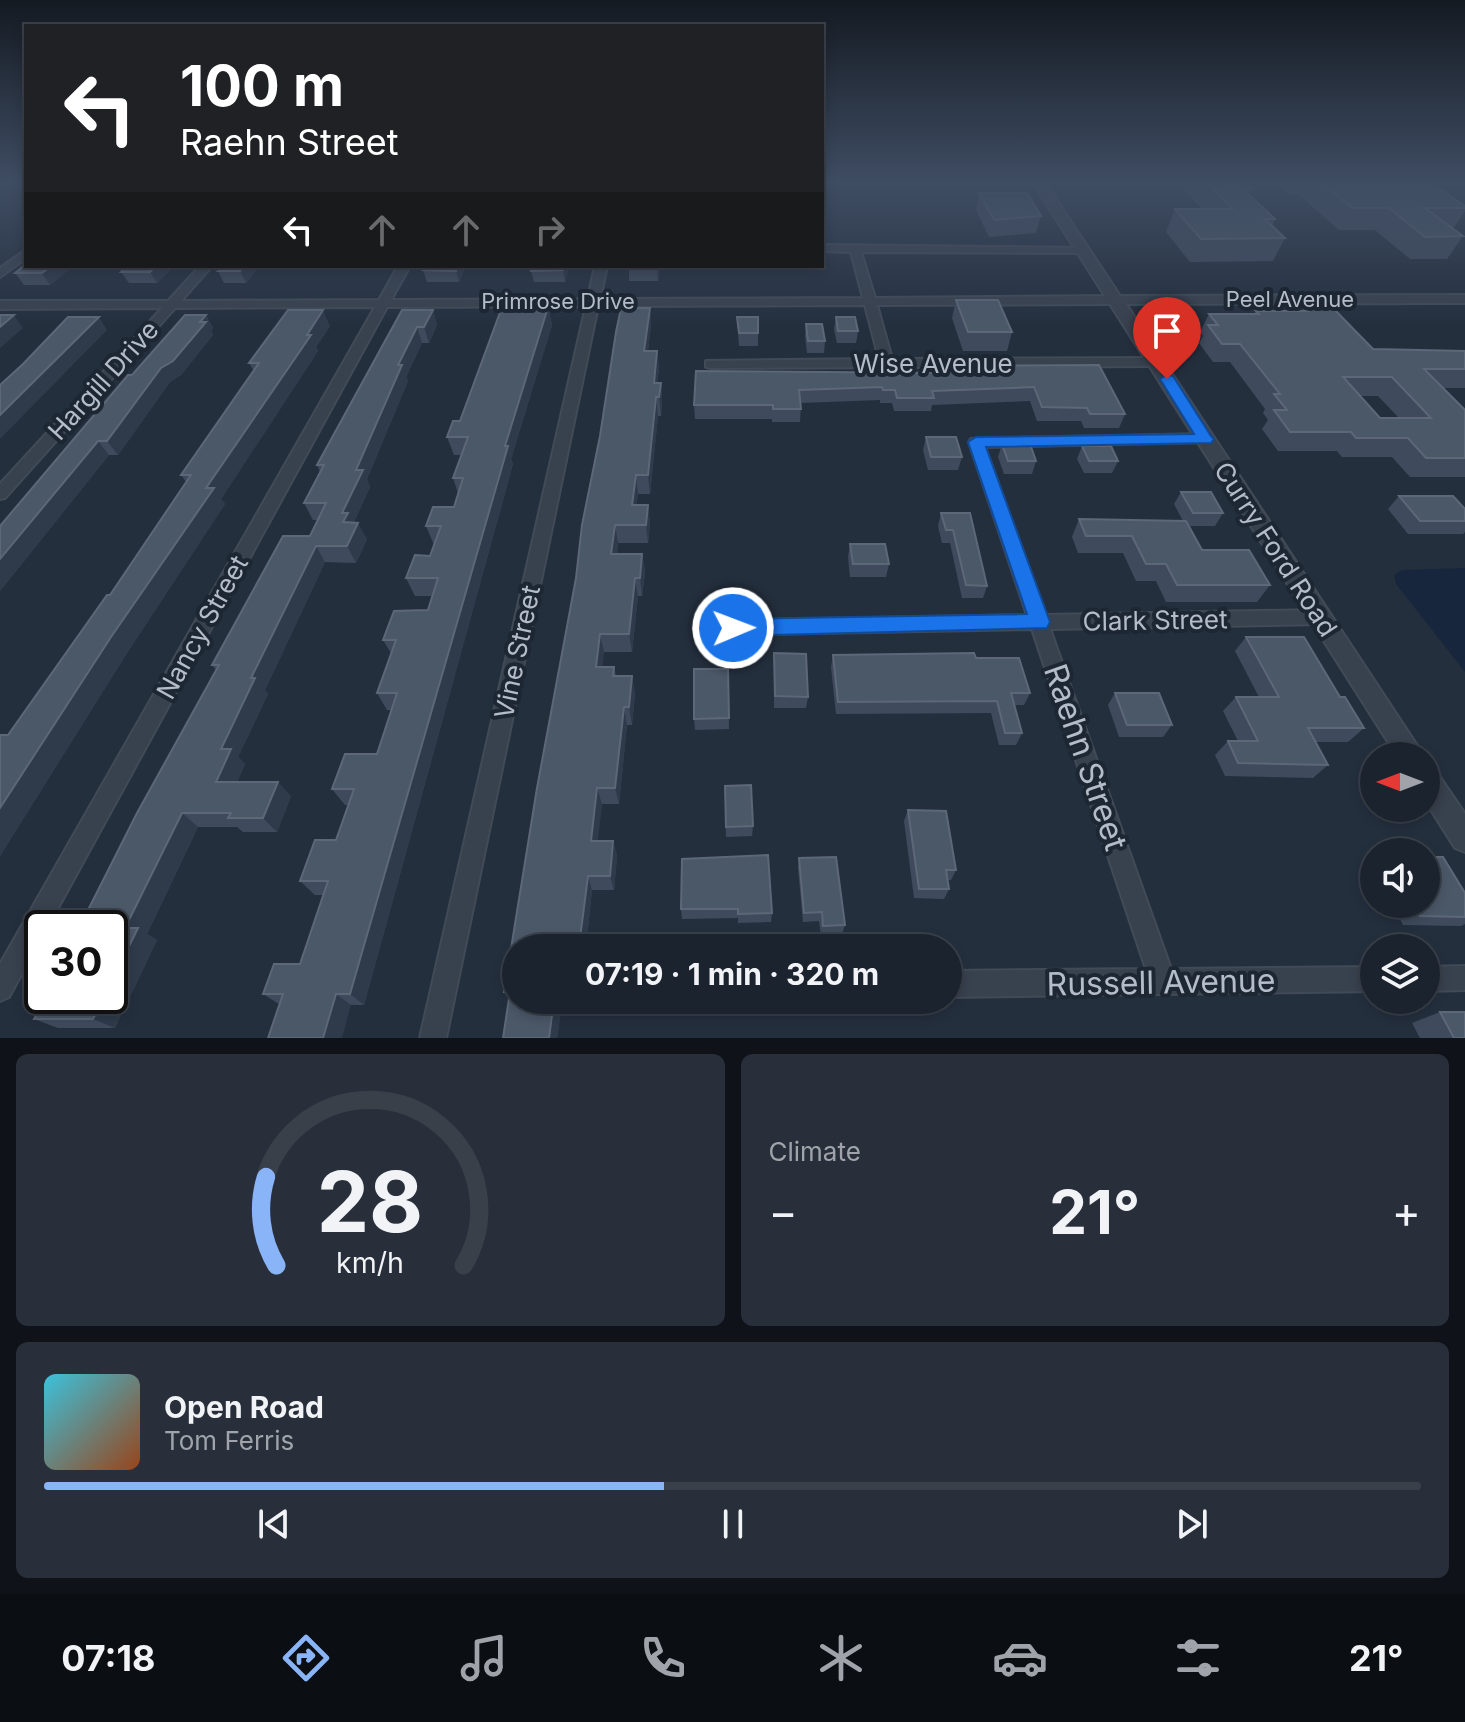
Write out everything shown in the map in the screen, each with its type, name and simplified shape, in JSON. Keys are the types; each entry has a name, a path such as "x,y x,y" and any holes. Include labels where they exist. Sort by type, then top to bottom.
{"street":[{"name":"Curry Ford Road","path":"1070,229 1402,742"},
{"path":"824,248 1084,251"},
{"path":"855,248 887,364"},
{"path":"0,274 24,255"},
{"name":"Hargill Drive","path":"0,494 204,268"},
{"name":"Nancy Street","path":"0,988 403,268"},
{"name":"Vine Street","path":"433,1038 601,268"},
{"name":"Peel Avenue","path":"1115,300 1465,299"},
{"name":"Primrose Drive","path":"0,305 1115,300"},
{"name":"Wise Avenue","path":"711,364 1156,362"},
{"name":"Raehn Street","path":"1163,982 976,442 1206,439"},
{"name":"Clark Street","path":"702,628 1320,617"},
{"path":"1440,800 1465,838"},
{"path":"1440,979 1465,978"},
{"name":"Russell Avenue","path":"962,984 1360,979"}],"water":[{"path":"1465,568 1465,672 1396,584 1394,575 1402,570"}],"building":[{"path":"1193,229 1276,229 1285,238 1201,239"},
{"path":"1416,229 1454,229 1463,236 1425,237"},
{"path":"24,266 48,268 42,273 15,273"},
{"path":"125,268 154,268 150,272 121,272"},
{"path":"221,268 242,268 240,271 218,271"},
{"path":"424,268 457,268 456,271 423,270"},
{"path":"532,268 564,268 563,270 531,271"},
{"path":"956,300 998,300 1012,332 968,332"},
{"path":"502,307 548,307 505,446 508,446 350,994 336,994 323,1038 268,1038 283,994 263,994 274,964 300,964 328,881 300,881 315,840 336,840 354,789 332,789 345,754 377,754 397,693 377,693 396,640 383,640 394,611 428,610 438,578 406,578 415,555 430,556 441,526 426,526 433,507 454,507 463,478 453,478 468,437 447,437 453,421 460,421"},
{"path":"1304,307 1332,307 1373,349 1465,351 1465,369 1424,369 1465,410 1465,458 1426,458 1408,438 1356,438 1351,432 1290,432 1274,410 1287,410 1274,394 1280,394 1240,344 1222,344 1208,325 1218,325 1209,314 1308,311","holes":["1343,377 1392,377 1431,418 1380,418"]},
{"path":"621,308 650,308 644,351 657,351 654,383 661,383 659,397 656,397 648,475 636,475 632,505 648,505 646,525 615,525 611,554 642,554 640,578 635,578 629,634 600,634 596,667 614,667 613,676 632,676 629,707 624,707 615,788 597,788 591,841 613,841 610,876 588,876 581,934 513,934 576,578 582,525"},
{"path":"288,310 323,310 307,335 311,335 206,488 214,488 111,637 0,808 0,735 8,735 107,595 110,595 191,475 181,475 259,363 249,363"},
{"path":"402,310 433,310 424,327 417,327 398,365 402,365 356,470 363,470 342,513 348,513 343,522 358,523 347,546 316,546 251,678 255,678 221,749 231,749 216,782 278,782 263,818 228,818 231,813 182,813 128,922 128,910 88,910 137,813 219,665 212,665 283,536 310,536 326,503 304,503 324,465 317,465"},
{"path":"0,315 14,315 0,327"},
{"path":"185,315 206,315 200,322 206,322 173,361 161,368 107,441 98,441 0,559 0,526 128,375 132,375"},
{"path":"68,317 99,317 0,415 0,385"},
{"path":"737,317 758,317 758,333 739,333"},
{"path":"836,317 855,317 858,331 838,331"},
{"path":"806,324 822,324 825,341 808,341"},
{"path":"1099,365 1125,414 1090,414 1087,408 1042,407 1034,387 932,391 934,398 897,398 895,390 883,390 882,387 799,390 801,409 773,409 773,405 694,405 696,371 947,373 945,366"},
{"path":"926,437 956,437 962,457 931,457"},
{"path":"1002,444 1030,444 1036,461 1008,461"},
{"path":"1082,446 1111,446 1118,461 1089,461"},
{"path":"1181,492 1211,492 1223,513 1193,513"},
{"path":"1399,496 1453,496 1465,509 1465,521 1420,521"},
{"path":"941,513 970,513 987,586 966,585 953,530 946,530"},
{"path":"1079,519 1186,521 1202,550 1249,550 1270,585 1177,585 1166,564 1146,564 1132,536 1086,536"},
{"path":"850,544 885,544 889,564 853,564"},
{"path":"1246,637 1304,637 1340,697 1345,697 1364,728 1308,728 1328,765 1238,763 1228,741 1258,741 1236,697 1279,697"},
{"path":"774,653 806,654 808,697 775,696"},
{"path":"974,653 976,658 1019,658 1030,693 1011,693 1022,733 1005,733 997,701 838,702 833,655"},
{"path":"694,669 728,669 729,718 694,719"},
{"path":"1115,693 1159,693 1172,725 1127,725"},
{"path":"751,785 753,826 726,827 725,786"},
{"path":"908,810 946,811 956,870 946,870 949,889 919,889"},
{"path":"768,855 772,913 738,914 738,909 681,909 682,859"},
{"path":"836,857 845,925 823,926 822,912 804,913 799,858"},
{"path":"1440,857 1443,857 1465,893 1465,917 1440,916"},
{"path":"128,928 138,928 128,948"},
{"path":"1440,1012 1465,1012 1465,1038 1454,1038"},
{"path":"37,1014 96,1014 93,1019 34,1019"},
{"path":"507,1014 552,1014 549,1038 503,1038"}],"route":[{"path":"733,628 1040,622 976,442 1206,439 1167,379"}]}
